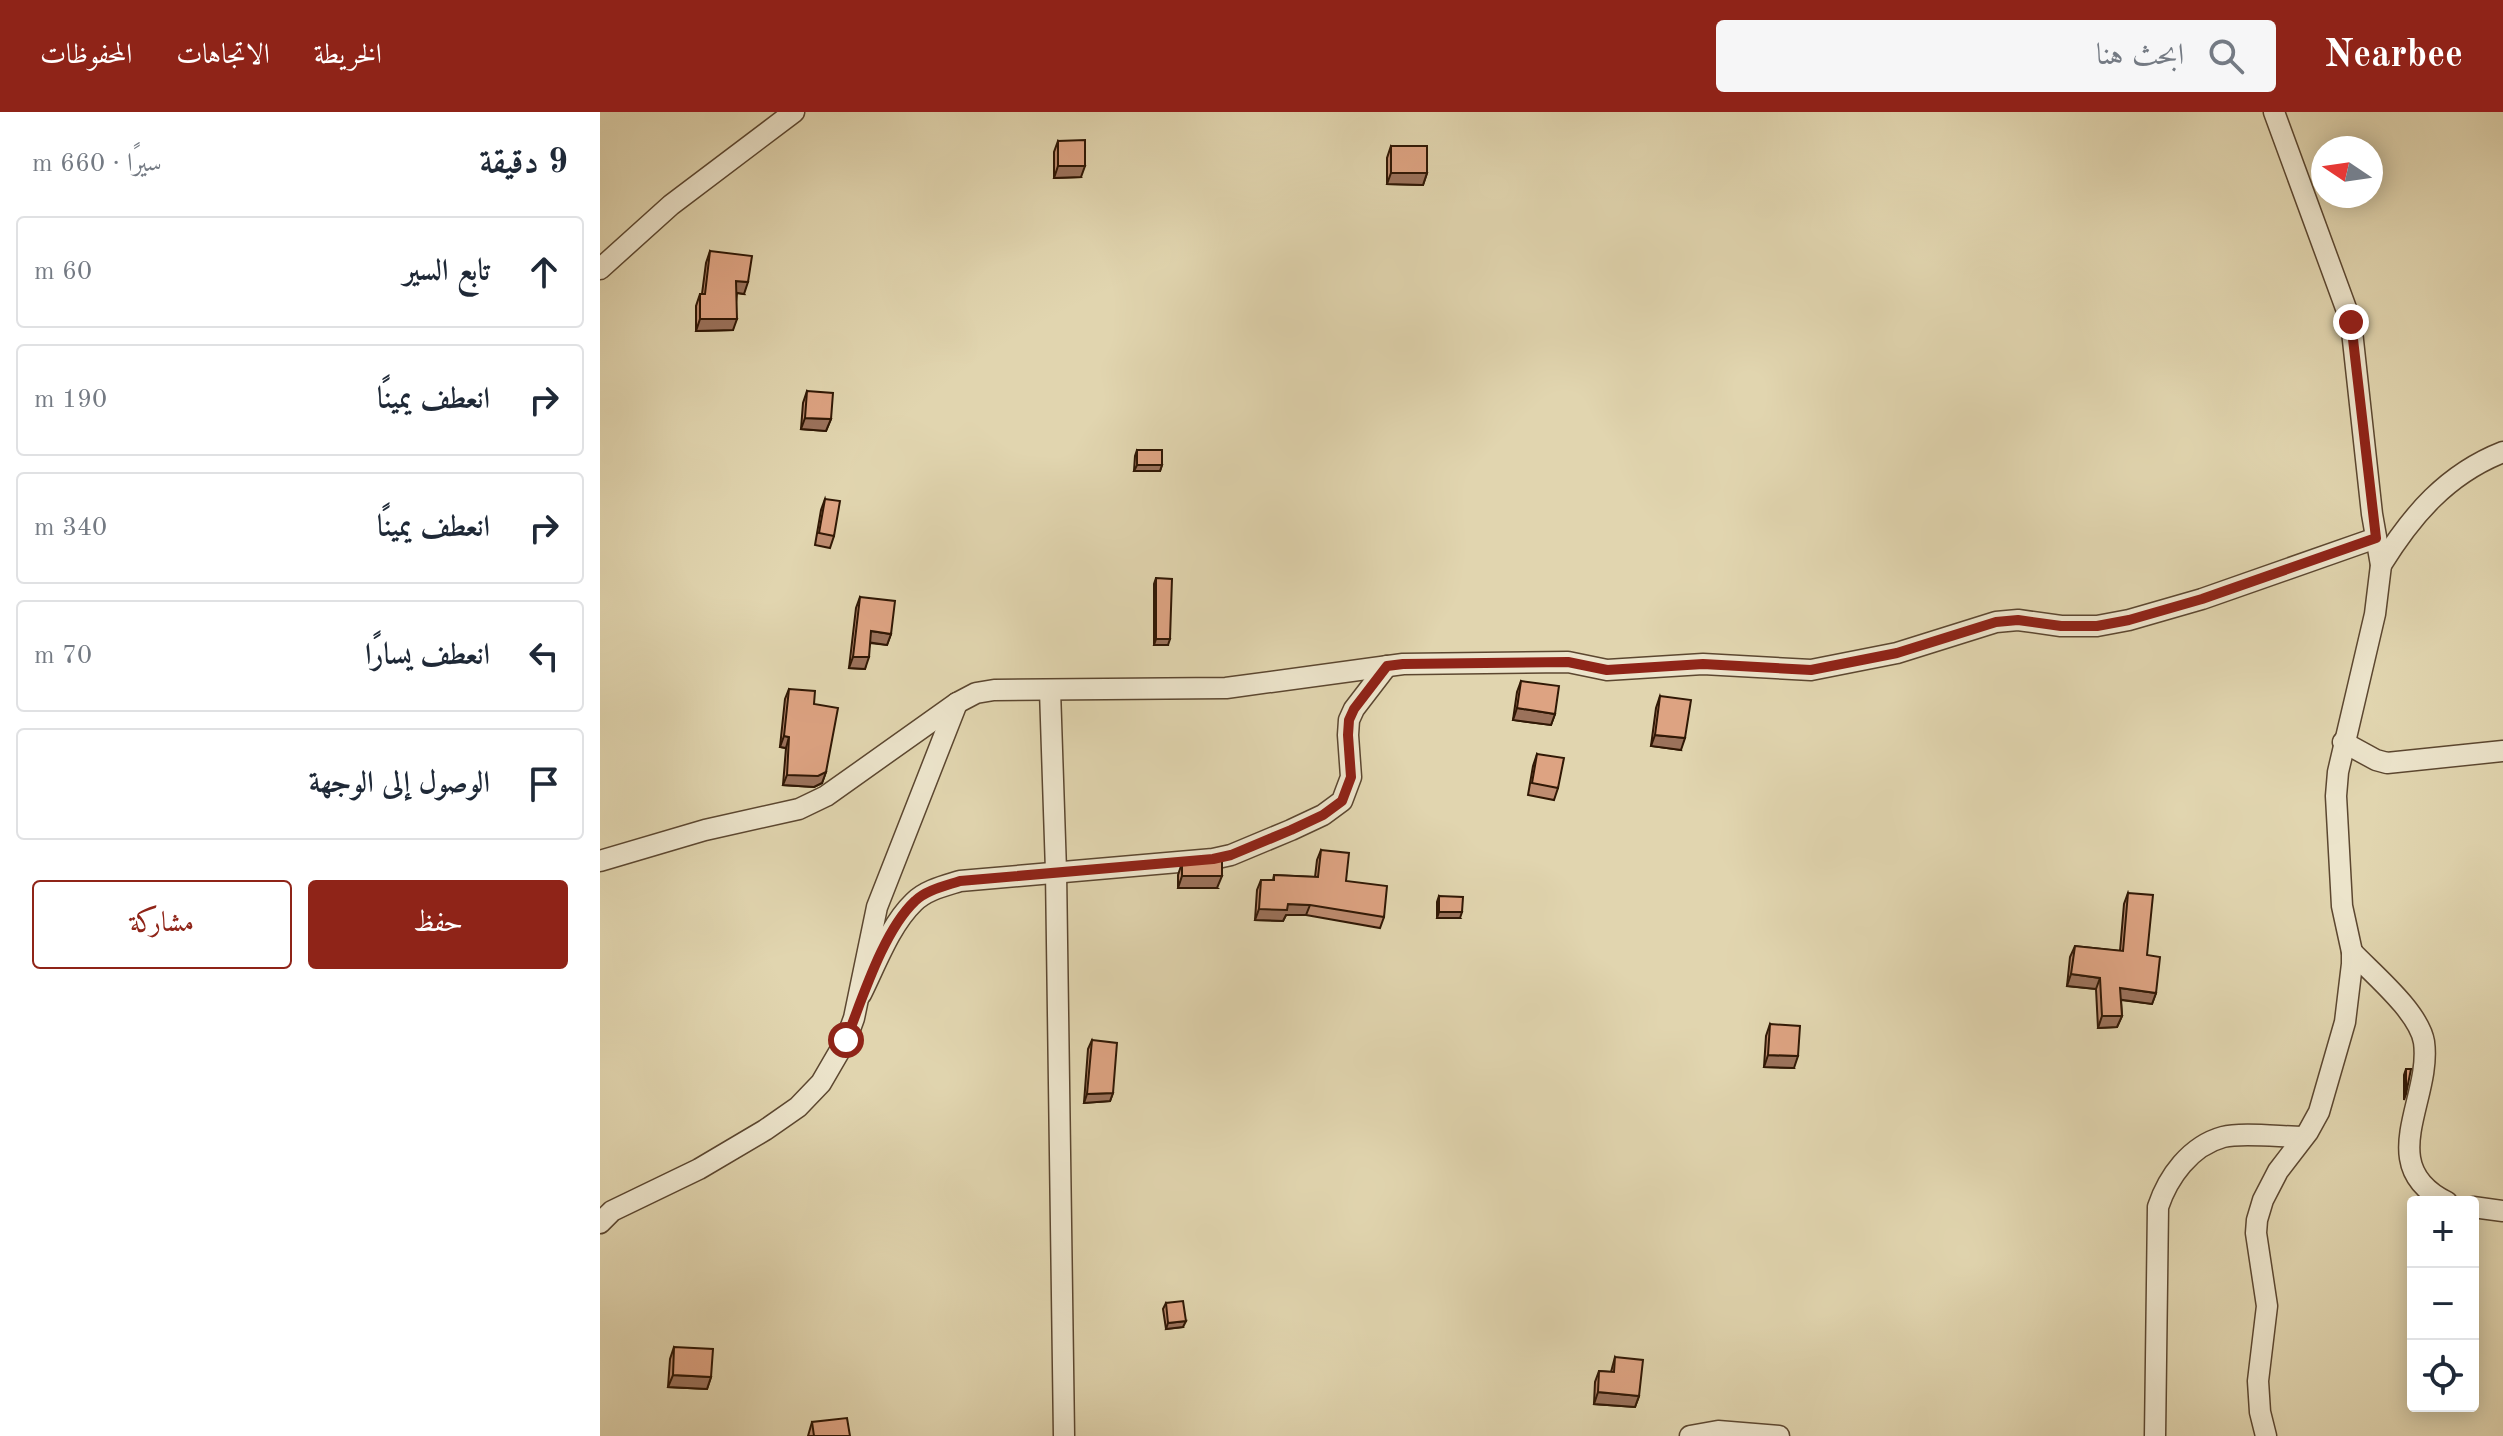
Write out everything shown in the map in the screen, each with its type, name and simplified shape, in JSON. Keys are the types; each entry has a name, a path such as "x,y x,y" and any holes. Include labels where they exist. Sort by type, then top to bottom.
{"street":[{"path":"600,269 671,205 794,112"},
{"path":"2266,1436 2260,1412 2258,1381 2267,1306 2256,1233 2257,1220 2278,1171 2319,1112 2345,1022 2352,952 2342,906 2336,796 2343,742 2367,648 2381,565 2351,322 2274,112"},
{"path":"2381,565 2403,530 2446,484 2503,452"},
{"path":"600,861 705,830 799,809 826,796 957,703 976,693 994,690 1226,688 1403,664 1568,662 1607,670 1703,664 1811,670 1897,653 1996,622 2018,620 2061,626 2097,626 2129,620 2202,599 2376,538"},
{"path":"861,994 896,927 916,900 934,890 960,881 1213,859 1243,850 1323,815 1342,801 1351,777 1348,735 1354,709 1387,666"},
{"path":"1050,690 1056,871 1064,1436"},
{"path":"600,1223 612,1211 699,1169 765,1130 798,1107 821,1083 854,1018 877,907 957,703"},
{"path":"2343,742 2387,763 2503,751"},
{"path":"2352,952 2419,1026 2424,1043 2423,1068 2409,1149 2412,1172 2428,1193 2434,1196"},
{"path":"2155,1436 2158,1207 2165,1186 2178,1168 2202,1145 2225,1136 2303,1137"},
{"path":"2479,1208 2503,1211"},
{"path":"1690,1436 1718,1431 1779,1436"}],"building":[{"path":"1085,140 1085,166 1058,166 1058,141"},
{"path":"1391,146 1427,146 1427,173 1391,173"},
{"path":"710,251 752,256 748,282 736,281 737,319 700,319 700,294 705,294"},
{"path":"807,391 833,393 831,419 805,418"},
{"path":"1137,450 1162,450 1162,465 1137,465"},
{"path":"825,499 840,501 834,536 819,533"},
{"path":"1156,578 1172,579 1170,639 1156,639"},
{"path":"860,597 895,601 891,634 871,631 869,657 853,657"},
{"path":"1521,681 1559,686 1555,714 1517,708"},
{"path":"789,689 815,691 814,704 838,708 826,772 818,776 787,775 789,737 784,736"},
{"path":"1660,696 1691,700 1685,738 1655,735"},
{"path":"1537,754 1564,758 1558,788 1532,783"},
{"path":"1321,850 1349,853 1346,881 1387,886 1384,917 1310,905 1288,904 1287,910 1259,909 1261,880 1274,880 1274,875 1318,877"},
{"path":"1222,860 1222,876 1182,876 1182,863"},
{"path":"2128,893 2153,895 2147,955 2160,957 2156,993 2120,988 2122,1016 2102,1016 2100,978 2071,974 2075,946 2123,951"},
{"path":"1439,896 1463,897 1462,912 1439,912"},
{"path":"1770,1024 1800,1026 1798,1056 1768,1055"},
{"path":"1092,1040 1117,1043 1113,1093 1087,1094"},
{"path":"2406,1069 2411,1069 2406,1094"},
{"path":"1183,1301 1186,1321 1168,1323 1166,1303"},
{"path":"674,1347 713,1349 711,1377 673,1375"},
{"path":"1615,1357 1643,1360 1639,1396 1598,1392 1599,1371 1614,1372"},
{"path":"847,1418 850,1436 814,1436 812,1422"}],"route":[{"path":"846,1040 861,994 904,914 916,900 934,890 960,881 1213,859 1231,855 1323,815 1342,801 1351,777 1349,720 1387,666 1568,662 1607,670 1703,664 1811,670 1897,653 1996,622 2018,620 2061,626 2097,626 2129,620 2202,599 2376,538 2351,322"}]}
